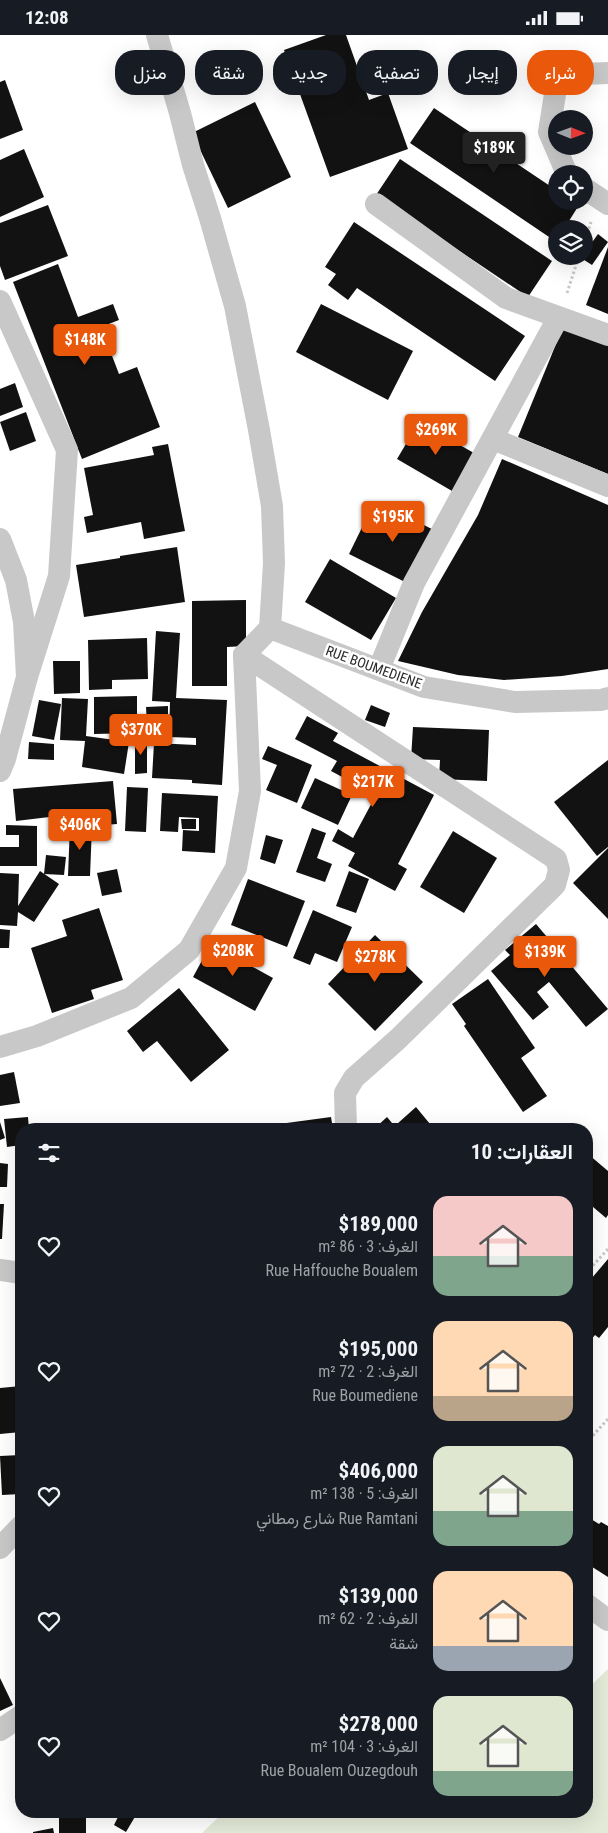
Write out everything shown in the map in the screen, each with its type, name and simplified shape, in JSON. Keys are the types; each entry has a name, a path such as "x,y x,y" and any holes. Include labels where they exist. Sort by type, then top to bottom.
{"street":[{"path":"0,1047 37,1036 131,999 190,950 236,868 250,791 244,655 270,628 274,563 272,506 235,306 193,165 158,35"},
{"path":"563,165 549,133 558,75 608,73"},
{"path":"593,194 608,204"},
{"path":"376,203 506,298 608,335"},
{"path":"0,301 67,450 59,576 2,764"},
{"path":"378,669 414,583 558,318"},
{"path":"493,439 608,486"},
{"path":"0,539 16,580 24,622 27,677"},
{"name":"RUE BOUMEDIENE","path":"270,628 424,687 515,702 601,700 608,698"},
{"path":"244,655 556,859 559,870 555,885 398,1039 354,1078 345,1093 346,1123"},
{"path":"0,1269 15,1272"},
{"path":"0,1548 15,1532"},
{"path":"593,1609 608,1620"},
{"path":"0,1730 15,1720"}],"path":[{"path":"558,318 576,265"},
{"path":"593,1265 608,1249"},
{"path":"593,1435 608,1419"}],"green space":[{"path":"608,1669 608,1833 202,1833 218,1818 593,1818 593,1683"}],"building":[{"path":"326,35 346,35 356,63 356,95 367,95 369,100 383,95 389,95 408,149 330,177 300,95 346,95 346,50 284,50"},
{"path":"5,80 23,130 0,139 0,82"},
{"path":"255,102 291,177 228,208 192,133"},
{"path":"434,108 548,185 548,210 576,210 570,220 548,220 548,236 410,143"},
{"path":"24,149 44,197 0,217 0,160"},
{"path":"400,159 548,258 549,265 528,297 376,195"},
{"path":"48,205 68,256 5,280 0,266 0,223"},
{"path":"354,222 525,336 495,381 357,288 348,300 328,285 336,274 325,267"},
{"path":"598,234 608,242 593,264 593,241"},
{"path":"608,247 608,314 586,305"},
{"path":"58,264 78,317 113,304 119,320 101,327 119,374 137,367 160,427 82,459 13,282"},
{"path":"321,304 413,351 388,400 296,352"},
{"path":"565,322 608,339 608,474 518,437"},
{"path":"15,383 23,407 0,416 0,389"},
{"path":"26,412 36,441 10,451 0,422"},
{"path":"419,422 474,453 452,491 397,459"},
{"path":"168,444 185,531 144,539 141,522 87,533 84,517 93,515 84,468 154,455 152,447"},
{"path":"502,459 608,505 608,669 562,676 504,680 458,675 398,661 422,612 478,515"},
{"path":"375,501 438,532 411,585 349,554"},
{"path":"177,547 185,602 84,617 76,565"},
{"path":"330,559 396,598 371,640 305,602"},
{"path":"246,600 246,646 227,647 227,686 192,686 192,601"},
{"path":"156,631 180,633 176,698 227,700 222,785 192,783 192,780 152,778 154,743 196,745 196,738 169,737 170,702 152,701"},
{"path":"147,638 148,679 112,680 112,689 89,690 88,640"},
{"path":"53,661 80,661 80,693 54,694"},
{"path":"137,696 137,733 94,734 94,697"},
{"path":"62,698 88,699 86,736 129,742 124,774 82,767 85,741 60,740"},
{"path":"39,700 61,704 54,740 32,736"},
{"path":"371,705 390,713 385,727 365,720"},
{"path":"168,706 168,727 147,727 146,707"},
{"path":"307,716 338,733 333,741 434,795 398,864 407,869 395,891 348,866 355,853 332,841 338,829 353,838 376,795 331,771 337,761 295,739"},
{"path":"413,727 489,730 487,781 439,779 440,760 411,759"},
{"path":"147,737 147,773 135,774 135,738"},
{"path":"29,742 54,744 54,760 28,759"},
{"path":"268,746 312,765 297,803 266,790 277,765 262,759"},
{"path":"608,760 608,847 597,856 554,802"},
{"path":"315,778 352,795 338,825 301,808"},
{"path":"113,781 117,824 92,826 91,812 16,821 13,789"},
{"path":"127,787 148,788 146,832 125,831"},
{"path":"162,793 218,796 215,853 182,851 183,830 199,831 199,818 179,817 178,832 160,831"},
{"path":"181,819 196,819 196,829 182,829"},
{"path":"6,825 37,826 37,866 0,866 0,847 19,847 19,835 6,835"},
{"path":"70,825 92,826 90,876 68,876"},
{"path":"312,828 326,833 317,858 332,864 325,882 296,872"},
{"path":"453,831 497,858 464,913 420,887"},
{"path":"266,835 283,840 275,864 260,859"},
{"path":"608,848 608,919 573,883"},
{"path":"46,855 66,857 64,875 44,874"},
{"path":"117,869 122,892 102,896 97,873"},
{"path":"40,871 59,884 34,922 18,912 17,926 0,925 0,873 19,874 18,906"},
{"path":"349,871 369,879 356,913 336,906"},
{"path":"248,879 305,901 287,947 231,925"},
{"path":"99,908 123,980 91,990 94,999 52,1013 31,948 67,936 62,920"},
{"path":"313,910 352,927 337,962 315,953 310,965 293,958"},
{"path":"536,924 608,1009 586,1027 549,982 537,992 549,1007 533,1020 491,971 510,955 505,950"},
{"path":"0,929 10,930 9,948 0,948"},
{"path":"375,935 423,982 375,1031 328,984"},
{"path":"211,944 273,978 255,1011 193,977"},
{"path":"488,979 535,1048 521,1058 547,1096 523,1112 464,1026 466,1024 452,1004"},
{"path":"179,988 229,1050 191,1082 157,1041 143,1052 127,1031"},
{"path":"14,1072 20,1103 0,1106 0,1075"},
{"path":"416,1107 429,1123 398,1123"},
{"path":"28,1117 28,1123 15,1123 15,1146 7,1147 4,1119"},
{"path":"331,1117 332,1123 287,1123"},
{"path":"387,1117 392,1123 380,1123"},
{"path":"0,1122 5,1138 0,1140"},
{"path":"593,1158 608,1171 608,1215 606,1218 593,1207"},
{"path":"0,1163 8,1164 7,1187 0,1187"},
{"path":"0,1204 4,1204 2,1239 0,1239"},
{"path":"608,1259 608,1327 599,1338 595,1335 593,1337 593,1277"},
{"path":"15,1387 15,1433 0,1434 0,1388"},
{"path":"15,1455 15,1494 2,1495 0,1456"},
{"path":"593,1520 608,1526 608,1577 593,1567"},
{"path":"0,1678 13,1705 0,1711"},
{"path":"59,1818 86,1818 86,1833 59,1833"},
{"path":"118,1818 134,1818 126,1832 114,1825"},
{"path":"53,1828 54,1833 33,1833 33,1832"}]}
